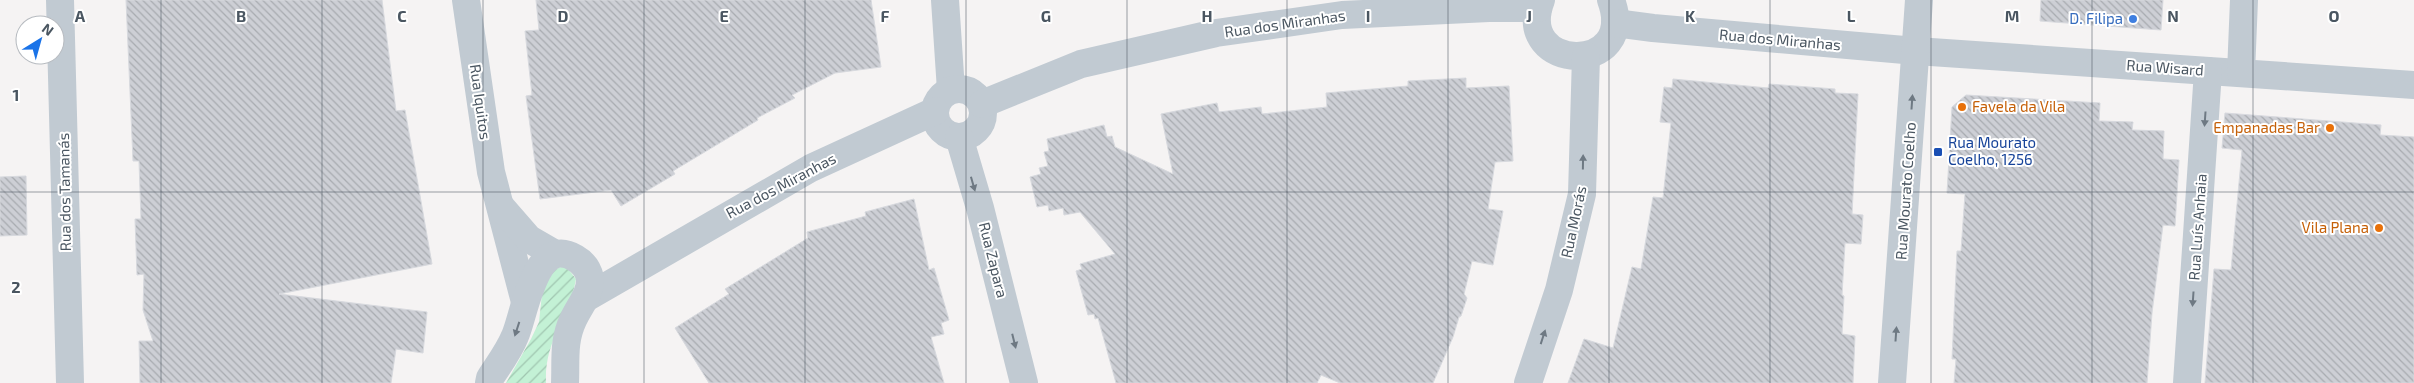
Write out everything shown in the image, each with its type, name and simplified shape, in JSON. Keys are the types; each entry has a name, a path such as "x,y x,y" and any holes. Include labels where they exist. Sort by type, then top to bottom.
{"street":[{"name":"Rua dos Tamanás","path":"60,0 70,383"},
{"name":"Rua Iquitos","path":"466,0 490,172 525,302"},
{"path":"946,0 951,90"},
{"name":"Rua Mourato Coelho","path":"1892,383 1920,0"},
{"path":"2241,73 2244,0"},
{"path":"1540,4 1537,19 1539,31 1544,41 1562,55 1586,56 1597,52 1606,44 1613,11"},
{"name":"Rua dos Miranhas","path":"982,104 1081,64 1216,33 1342,15 1540,4"},
{"name":"Rua dos Miranhas","path":"1613,11 1653,28 1916,51"},
{"name":"Rua Wisard","path":"1916,51 2414,85"},
{"name":"Rua Morás","path":"1528,383 1559,290 1582,194 1586,56"},
{"name":"Rua Luís Anhaia","path":"2187,383 2208,70"},
{"path":"966,89 973,92 982,104 983,119 980,126 974,132 959,137 944,132 936,118 935,111 940,98 951,90 966,89"},
{"name":"Rua dos Miranhas","path":"586,298 631,270 811,168 935,111"},
{"name":"Rua Zapara","path":"959,137 980,208 1024,383"},
{"name":"Rua Iquitos","path":"497,203 529,239 556,254 567,254 584,264"},
{"path":"488,381 516,334 525,302 539,268 548,257 556,254"},
{"path":"565,383 566,341 572,322 586,298 590,277 584,264"},
{"name":"Rua dos Miranhas","path":"584,264 606,271 631,270"}],"green space":[{"path":"565,265 576,279 573,293 549,354 546,368 546,383 506,383 539,322 544,275"}],"building":[{"path":"126,0 382,0 396,111 405,110 432,264 279,294 427,312 423,353 396,349 391,383 140,383 139,341 153,341 143,310 144,274 137,275 135,219 141,219 139,161 133,161"},
{"path":"536,0 871,0 881,67 835,73 792,95 795,98 757,118 758,120 673,171 675,174 621,206 611,190 540,199 526,96 532,95 525,31 539,30"},
{"path":"2041,0 2163,0 2161,30 2040,21"},
{"path":"1466,78 1466,88 1509,86 1513,161 1495,162 1488,209 1503,211 1493,265 1472,261 1464,294 1467,298 1433,383 1340,383 1321,375 1317,383 1116,383 1098,318 1095,319 1094,314 1088,315 1076,271 1082,269 1080,264 1115,254 1080,212 1064,215 1063,208 1049,211 1048,205 1037,207 1030,177 1041,174 1039,168 1048,166 1044,152 1049,151 1047,139 1104,125 1107,137 1112,136 1115,147 1173,174 1161,114 1217,103 1219,112 1261,107 1262,114 1327,107 1326,93 1408,86 1408,81"},
{"path":"1673,79 1768,88 1769,84 1835,89 1835,93 1858,94 1852,214 1863,215 1861,244 1845,243 1842,295 1844,296 1842,334 1855,336 1853,383 1568,383 1584,339 1613,348 1632,267 1641,269 1653,197 1663,198 1671,123 1660,122 1664,87 1672,88"},
{"path":"1966,95 2100,103 2099,121 2133,122 2132,130 2164,131 2163,159 2179,160 2175,226 2163,225 2152,313 2147,383 1954,383 1956,359 1952,359 1957,251 1961,251 1965,194 1947,193 1952,107"},
{"path":"2225,113 2381,125 2380,135 2414,137 2414,383 2205,383 2214,269 2231,270 2242,150 2222,148"},
{"path":"26,176 27,235 0,236 0,177"},
{"path":"914,199 929,270 934,268 949,320 941,323 944,334 931,337 944,383 709,383 675,328 729,294 725,289 808,238 807,232 866,216 865,212"}],"place":[{"name":"D. Filipa","path":"2133,19"},
{"name":"Favela da Vila","path":"1962,107"},
{"name":"Empanadas Bar","path":"2330,128"},
{"name":"Rua Mourato Coelho, 1256","path":"1938,152"},
{"name":"Vila Plana","path":"2379,228"}]}
